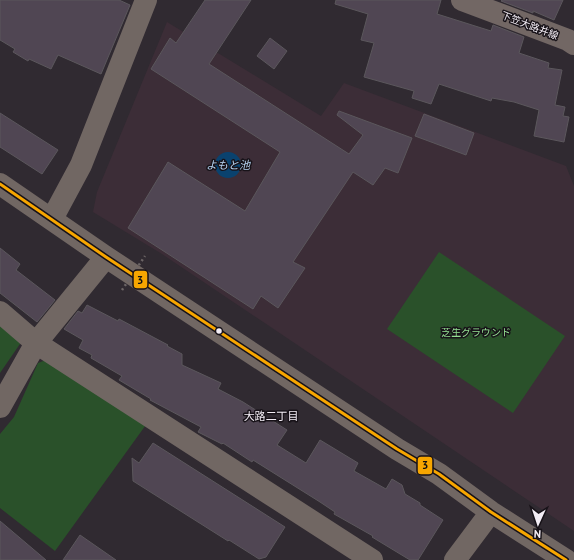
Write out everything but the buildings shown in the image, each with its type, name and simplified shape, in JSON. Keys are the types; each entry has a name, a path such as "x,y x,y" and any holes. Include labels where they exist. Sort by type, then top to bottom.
{"main road":[{"name":"下笠大路井線","path":"462,0 568,40 574,44"}],"street":[{"path":"52,219 81,165 146,0"},
{"path":"0,184 106,257 438,474 491,512 566,560"},
{"path":"0,407 36,343 106,257"},
{"path":"0,312 36,343 372,560"},
{"path":"455,560 491,512"}],"path":[{"path":"122,290 145,256"}],"shaded area":[{"path":"167,22 321,116 344,83 566,166 574,186 574,531 162,254 93,212 97,192"}],"green space":[{"name":"芝生グラウンド","path":"439,252 565,336 513,413 387,329"},
{"path":"0,323 22,341 0,373"},
{"path":"51,358 148,422 55,551 0,508 0,434 14,417 38,363"}],"water":[{"name":"よもと池","path":"228,152 237,156 241,165 237,174 228,178 219,174 215,165 219,156"}],"transit line":[{"name":"3","path":"0,184 106,257 397,449 439,474 491,512 566,560"}],"district":[{"name":"大路二丁目","path":"271,416"}]}
